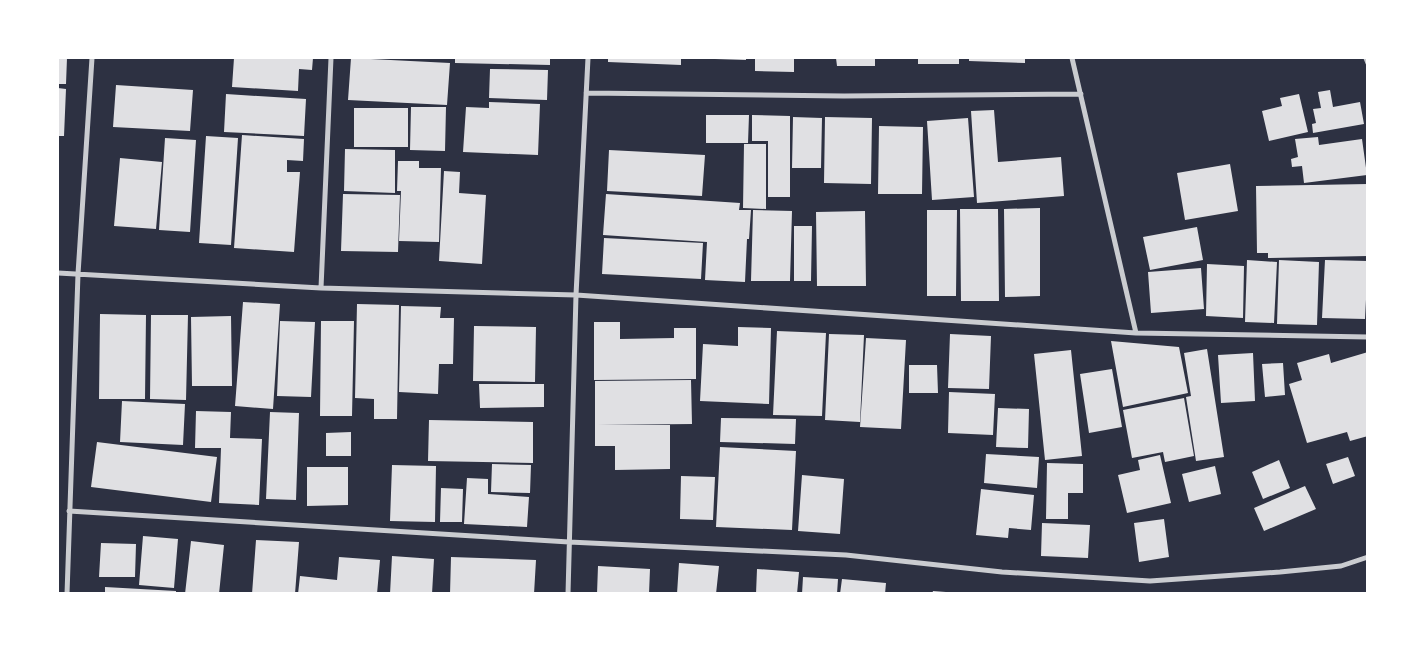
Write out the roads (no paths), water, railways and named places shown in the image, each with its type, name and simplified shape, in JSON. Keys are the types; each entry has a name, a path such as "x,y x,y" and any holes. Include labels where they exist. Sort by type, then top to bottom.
{"street":[{"path":"67,594 78,274 92,58"},
{"path":"321,288 331,58"},
{"path":"568,594 576,295 588,58"},
{"path":"1072,58 1136,333"},
{"path":"1366,58 1368,63"},
{"path":"586,93 844,96 1081,94"},
{"path":"58,273 321,288 576,295 1136,333 1368,337"},
{"path":"69,512 569,542 846,555 1002,572 1150,581 1341,566 1368,557"}]}
